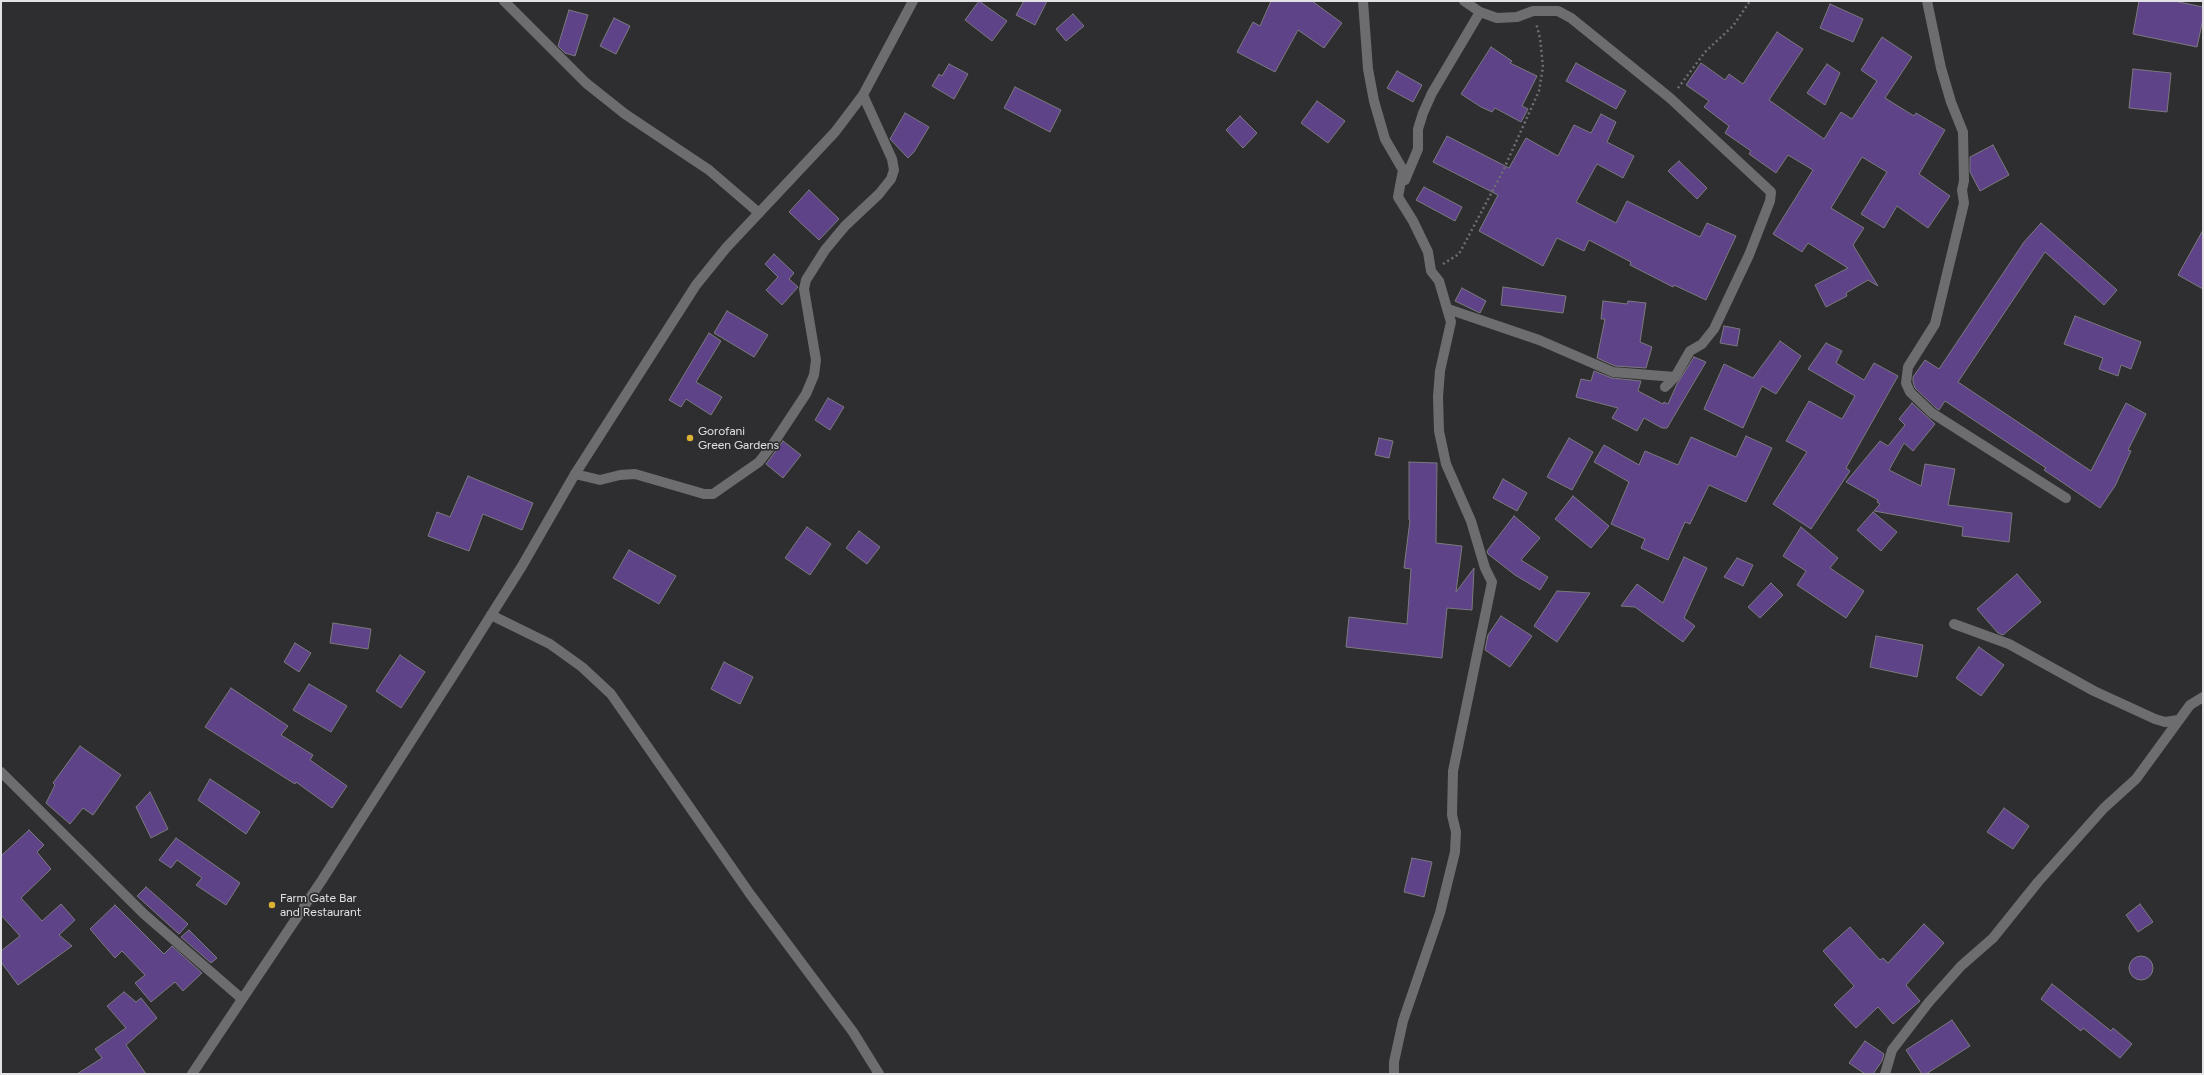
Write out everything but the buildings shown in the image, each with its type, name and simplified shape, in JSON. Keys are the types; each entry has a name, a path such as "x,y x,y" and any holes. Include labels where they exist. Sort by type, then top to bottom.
{"street":[{"path":"504,1 586,83 625,114 709,170 759,213"},
{"path":"192,1074 241,998 322,880 491,615 545,528 575,474 696,285 759,213 835,132 863,95 913,1"},
{"path":"1363,1 1368,69 1374,101 1385,139 1403,170 1398,196 1413,221 1428,252 1431,271 1439,281 1453,310 1440,371 1438,397 1439,431 1446,464 1471,521 1485,568 1492,582 1453,771 1452,815 1456,832 1455,852 1440,913 1404,1021 1394,1062 1394,1074"},
{"path":"1464,1 1480,12 1497,18 1517,17 1533,6 1558,11 1571,18 1670,98 1767,187 1772,196 1749,255 1714,329 1702,344 1690,351 1675,377 1665,387"},
{"path":"1927,1 1941,68 1951,102 1964,132 1964,181 1962,190 1964,204 1935,324 1908,367 1906,383 1910,392 1932,413 2066,498"},
{"path":"1398,196 1418,149 1418,129 1423,113 1432,93 1480,12"},
{"path":"575,474 600,480 620,475 635,474 704,494 713,494 759,462 773,444 806,394 814,375 816,360 804,289 806,280 825,250 845,226 879,194 891,179 894,170 892,159 863,95"},
{"path":"1453,310 1481,321 1540,340 1613,372 1675,377"},
{"path":"491,615 550,644 582,667 611,694 750,894 853,1032 879,1074"},
{"path":"1954,624 2009,644 2094,691 2161,721 2178,720"},
{"path":"1885,1074 1892,1050 1930,1002 1962,966 1993,938 2038,882 2083,831 2136,779 2190,705 2203,697"},
{"path":"1,772 5,779 144,914 241,998"}],"path":[{"path":"1670,98 1705,52 1733,26 1750,1"},
{"path":"1431,271 1458,254 1502,173 1539,91 1542,60 1540,38 1533,6"}],"place":[{"name":"Gorofani Green Gardens","path":"690,438"},
{"name":"Farm Gate Bar and Restaurant","path":"272,905"}]}
